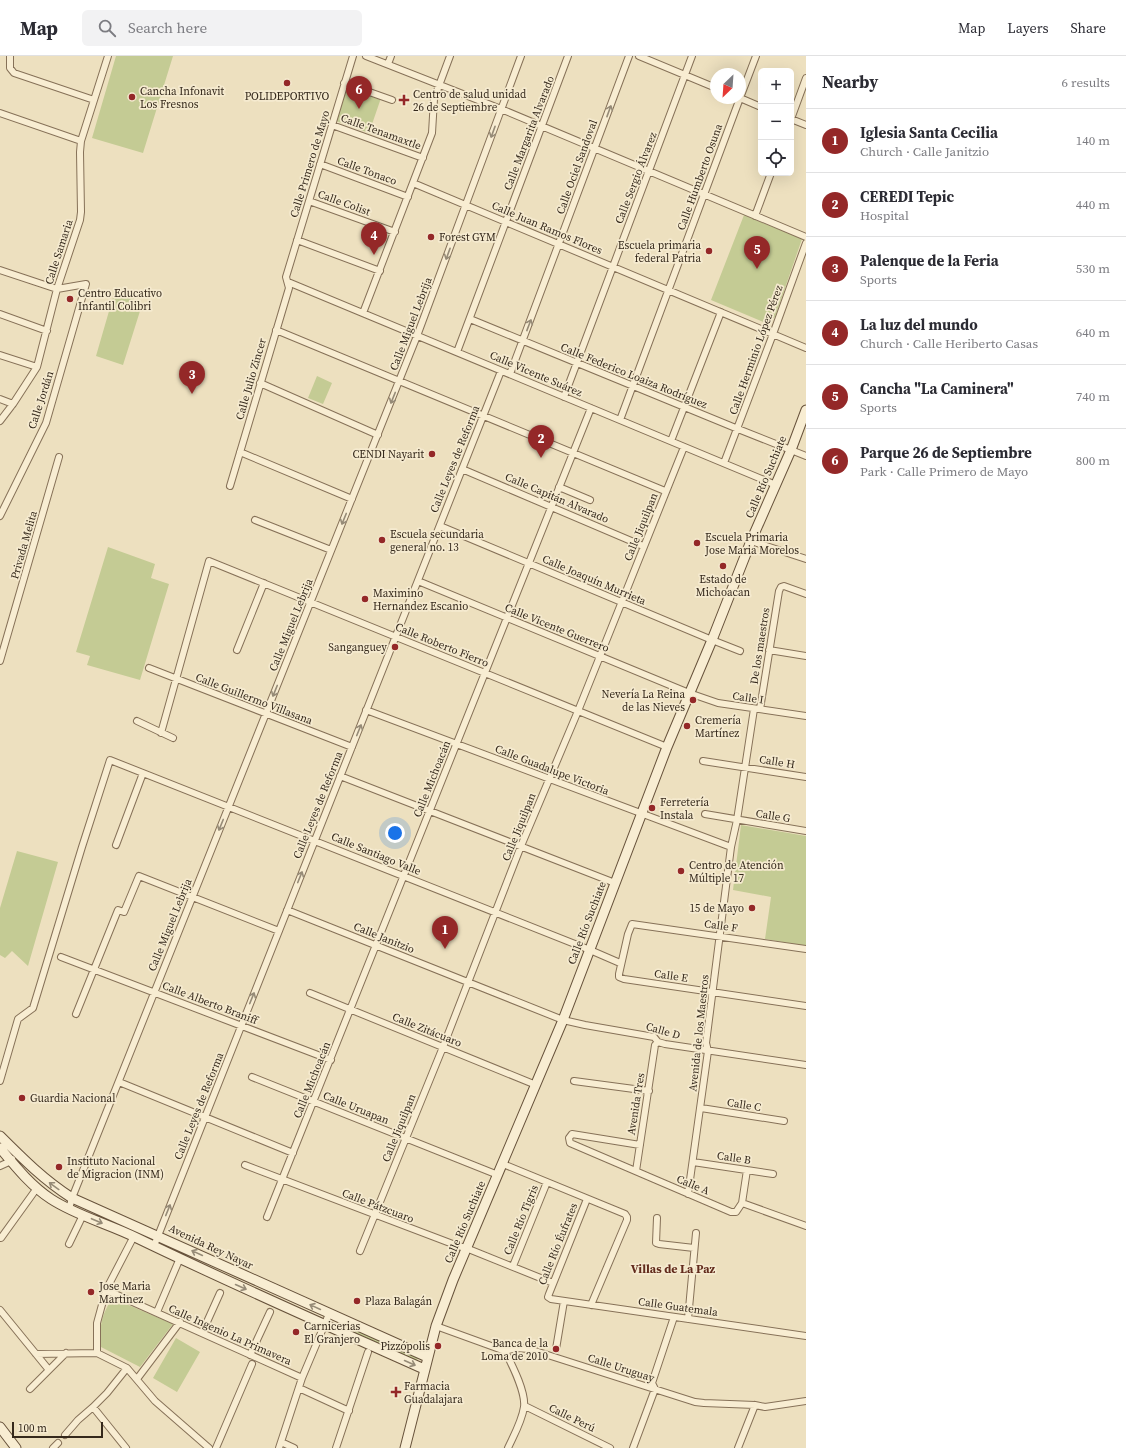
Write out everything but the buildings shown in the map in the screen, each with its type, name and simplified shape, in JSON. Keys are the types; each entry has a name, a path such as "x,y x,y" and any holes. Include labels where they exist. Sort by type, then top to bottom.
{"main road":[{"name":"Calle Río Suchiate","path":"405,1448 436,1326 466,1248 563,1020 667,747 712,640 751,541 791,450 806,410"},
{"name":"Avenida Rey Nayar","path":"0,1136 43,1178 72,1198 427,1357"},
{"path":"0,1148 37,1188 52,1199 70,1209 134,1236 424,1369"},
{"path":"349,1335 353,1325"},
{"path":"1,1432 16,1448"}],"street":[{"path":"10,56 10,68 14,74 94,100"},
{"name":"Calle Samaria","path":"0,421 37,367 57,289 80,220 81,141 108,56"},
{"name":"Calle Primero de Mayo","path":"287,279 297,240 353,56"},
{"path":"366,56 501,109 806,237"},
{"path":"388,64 391,56"},
{"path":"363,313 432,133 434,99 450,56"},
{"name":"Calle Miguel Lebrija","path":"70,1209 72,1198 118,1082 417,336 521,56"},
{"name":"Calle Margarita Alvarado","path":"457,352 568,56"},
{"name":"Calle Ociel Sandoval","path":"510,374 629,56"},
{"path":"639,56 710,85"},
{"name":"Calle Sergio Álvarez","path":"564,397 692,56"},
{"name":"Calle Humberto Osuna","path":"746,82 756,56"},
{"path":"794,111 806,78"},
{"path":"344,83 392,100"},
{"path":"746,101 758,106"},
{"name":"Calle Humberto Osuna","path":"620,420 738,104"},
{"path":"0,113 81,141"},
{"path":"794,120 806,125"},
{"name":"Calle Tenamaxtle","path":"332,125 423,158"},
{"name":"Calle Tonaco","path":"320,164 408,197"},
{"path":"755,216 770,176"},
{"name":"Calle Juan Ramos Flores","path":"414,183 806,348"},
{"name":"Calle Colist","path":"309,201 395,232"},
{"path":"297,240 380,271"},
{"name":"Calle Herminio López Pérez","path":"724,463 738,429 806,243"},
{"path":"0,270 57,289"},
{"name":"Calle Vicente Suárez","path":"287,279 417,336 776,485"},
{"name":"Calle Julio Zincer","path":"230,486 276,330 290,288 287,279"},
{"name":"Calle Jordán","path":"0,516 46,423 86,284 57,289"},
{"path":"671,441 721,312"},
{"path":"0,314 47,330"},
{"name":"Calle Federico Loaiza Rodríguez","path":"470,319 806,456"},
{"path":"276,330 666,491"},
{"path":"0,355 37,367"},
{"name":"Calle Leyes de Reforma","path":"154,1246 501,371"},
{"path":"260,383 378,435"},
{"path":"0,399 13,404"},
{"name":"Calle Michoacán","path":"267,1217 591,408"},
{"name":"Calle Jiquilpan","path":"360,1251 443,1047 521,846 578,711 684,446"},
{"path":"240,452 352,499"},
{"name":"Privada Melita","path":"0,661 60,457"},
{"name":"Calle Capitán Alvarado","path":"462,469 643,546"},
{"path":"559,487 590,500"},
{"path":"255,520 331,550"},
{"name":"Calle Joaquín Murrieta","path":"440,526 740,651"},
{"path":"751,541 806,559"},
{"name":"Calle Roberto Fierro","path":"176,679 209,561 667,747"},
{"name":"Calle Vicente Guerrero","path":"418,581 689,693"},
{"path":"237,650 264,583"},
{"name":"De los maestros","path":"757,709 779,591 781,587 784,586 806,594"},
{"path":"769,650 806,656"},
{"name":"Calle Guillermo Villasana","path":"149,668 352,747"},
{"path":"161,733 176,679"},
{"name":"Calle I","path":"689,693 718,703 806,716"},
{"name":"Avenida de los Maestros","path":"688,1194 701,1108 708,1051 706,1043 731,847 757,709"},
{"name":"Calle Guadalupe Victoria","path":"366,710 731,847"},
{"path":"137,722 173,738"},
{"name":"Calle Santiago Valle","path":"0,1081 18,1019 33,1008 110,760 590,950"},
{"name":"Calle H","path":"703,761 806,776"},
{"path":"116,845 143,773"},
{"path":"340,776 615,883"},
{"name":"Calle G","path":"705,814 806,831"},
{"path":"76,1014 118,910 124,912 139,876 279,931"},
{"name":"Calle Janitzio","path":"287,910 563,1020"},
{"name":"Calle F","path":"620,963 632,924 806,950"},
{"path":"590,950 620,963"},
{"name":"Calle Alberto Braniff","path":"60,957 331,1060"},
{"name":"Calle E","path":"620,963 618,974 619,977 624,979 806,1006"},
{"name":"Calle Zitácuaro","path":"310,993 536,1085"},
{"name":"Calle D","path":"563,1020 654,1037 658,1042 664,1044 806,1065"},
{"name":"Avenida Tres","path":"636,1171 655,1045 658,1042"},
{"name":"Calle Uruapan","path":"252,1078 498,1175"},
{"path":"574,1081 649,1091"},
{"path":"118,1082 293,1153"},
{"name":"Calle C","path":"701,1108 784,1121"},
{"name":"Calle A","path":"640,1145 572,1134 569,1138 570,1143 734,1213 738,1211 742,1203"},
{"path":"0,1166 11,1161 16,1152"},
{"name":"Calle B","path":"693,1162 773,1174"},
{"path":"503,1164 625,1214 627,1217 591,1305"},
{"name":"Calle Pátzcuaro","path":"244,1165 375,1216 466,1248"},
{"path":"747,1170 742,1203 806,1226"},
{"name":"Calle Río Tigris","path":"513,1266 547,1182"},
{"path":"0,1238 37,1188"},
{"name":"Calle Río Éufrates","path":"548,1297 587,1199"},
{"path":"69,1244 83,1215"},
{"path":"657,1218 656,1243 694,1248"},
{"path":"688,1319 696,1233"},
{"path":"97,1353 97,1323 106,1290 134,1236"},
{"path":"466,1248 553,1283"},
{"path":"157,1312 180,1258"},
{"name":"Calle Ingenio La Primavera","path":"106,1290 302,1378"},
{"path":"202,1333 220,1294"},
{"name":"Calle Guatemala","path":"548,1297 551,1299 564,1301 806,1336"},
{"path":"556,1349 564,1301"},
{"path":"0,1310 49,1370"},
{"path":"250,1355 270,1312"},
{"path":"294,1448 280,1445 302,1378 329,1314"},
{"path":"633,1448 655,1389 652,1383 674,1317"},
{"path":"137,1379 180,1322"},
{"name":"Calle Uruguay","path":"436,1326 505,1351 516,1348 530,1349 704,1403 755,1405 765,1407 806,1401"},
{"path":"505,1351 521,1388 525,1406 508,1448"},
{"path":"336,1448 368,1352"},
{"path":"30,1389 66,1353"},
{"path":"36,1354 97,1353 127,1368 156,1401 209,1448"},
{"path":"216,1448 252,1364"},
{"path":"65,1435 78,1420 93,1407 127,1368"},
{"path":"299,1388 349,1411"},
{"path":"738,1448 755,1405"},
{"name":"Calle Perú","path":"525,1406 610,1448"},
{"path":"93,1407 124,1448"},
{"path":"53,1448 58,1443"}],"green space":[{"name":"Cancha Infonavit Los Fresnos","path":"116,56 173,56 143,153 92,138"},
{"path":"348,86 381,98 369,133 336,121"},
{"path":"744,215 802,239 775,317 766,323 711,300"},
{"path":"116,287 135,293 131,308 140,311 123,365 96,356"},
{"path":"317,376 332,383 323,404 308,398"},
{"path":"108,547 155,564 151,578 169,584 140,680 87,665 90,656 76,652"},
{"path":"741,825 806,836 806,946 765,939 771,897 733,890"},
{"path":"17,851 58,862 28,966 12,951 5,958 0,955 0,908"},
{"path":"112,1298 173,1324 140,1367 101,1347 103,1317"},
{"path":"354,1329 418,1359 415,1361 354,1332"},
{"path":"176,1338 200,1352 177,1392 153,1378"}],"place":[{"name":"POLIDEPORTIVO","path":"287,83"},
{"name":"Cancha Infonavit Los Fresnos","path":"132,97"},
{"name":"Centro de salud unidad 26 de Septiembre","path":"404,100"},
{"name":"Parque 26 de Septiembre","path":"359,109"},
{"name":"Forest GYM","path":"431,237"},
{"name":"Escuela primaria federal Patria","path":"709,251"},
{"name":"La luz del mundo","path":"374,255"},
{"name":"Cancha \"La Caminera\"","path":"757,269"},
{"name":"Centro Educativo Infantil Colibri","path":"70,299"},
{"name":"Palenque de la Feria","path":"192,394"},
{"name":"CENDI Nayarit","path":"432,454"},
{"name":"CEREDI Tepic","path":"541,458"},
{"name":"Escuela secundaria general no. 13","path":"382,540"},
{"name":"Escuela Primaria Jose Maria Morelos","path":"697,543"},
{"name":"Estado de Michoacan","path":"723,566"},
{"name":"Maximino Hernandez Escanio","path":"365,599"},
{"name":"Sanganguey","path":"395,647"},
{"name":"Nevería La Reina de las Nieves","path":"693,700"},
{"name":"Cremería Martínez","path":"687,726"},
{"name":"Ferretería Instala","path":"652,808"},
{"name":"Centro de Atención Múltiple 17","path":"681,871"},
{"name":"15 de Mayo","path":"752,908"},
{"name":"Iglesia Santa Cecilia","path":"445,949"},
{"name":"Guardia Nacional","path":"22,1098"},
{"name":"Instituto Nacional de Migracion (INM)","path":"59,1167"},
{"name":"Jose Maria Martinez","path":"91,1292"},
{"name":"Plaza Balagán","path":"357,1301"},
{"name":"Carnicerias El Granjero","path":"296,1332"},
{"name":"Pizzópolis","path":"438,1346"},
{"name":"Banca de la Loma de 2010","path":"556,1349"},
{"name":"Farmacia Guadalajara","path":"396,1392"}],"district":[{"name":"Villas de La Paz","path":"673,1269"}]}
